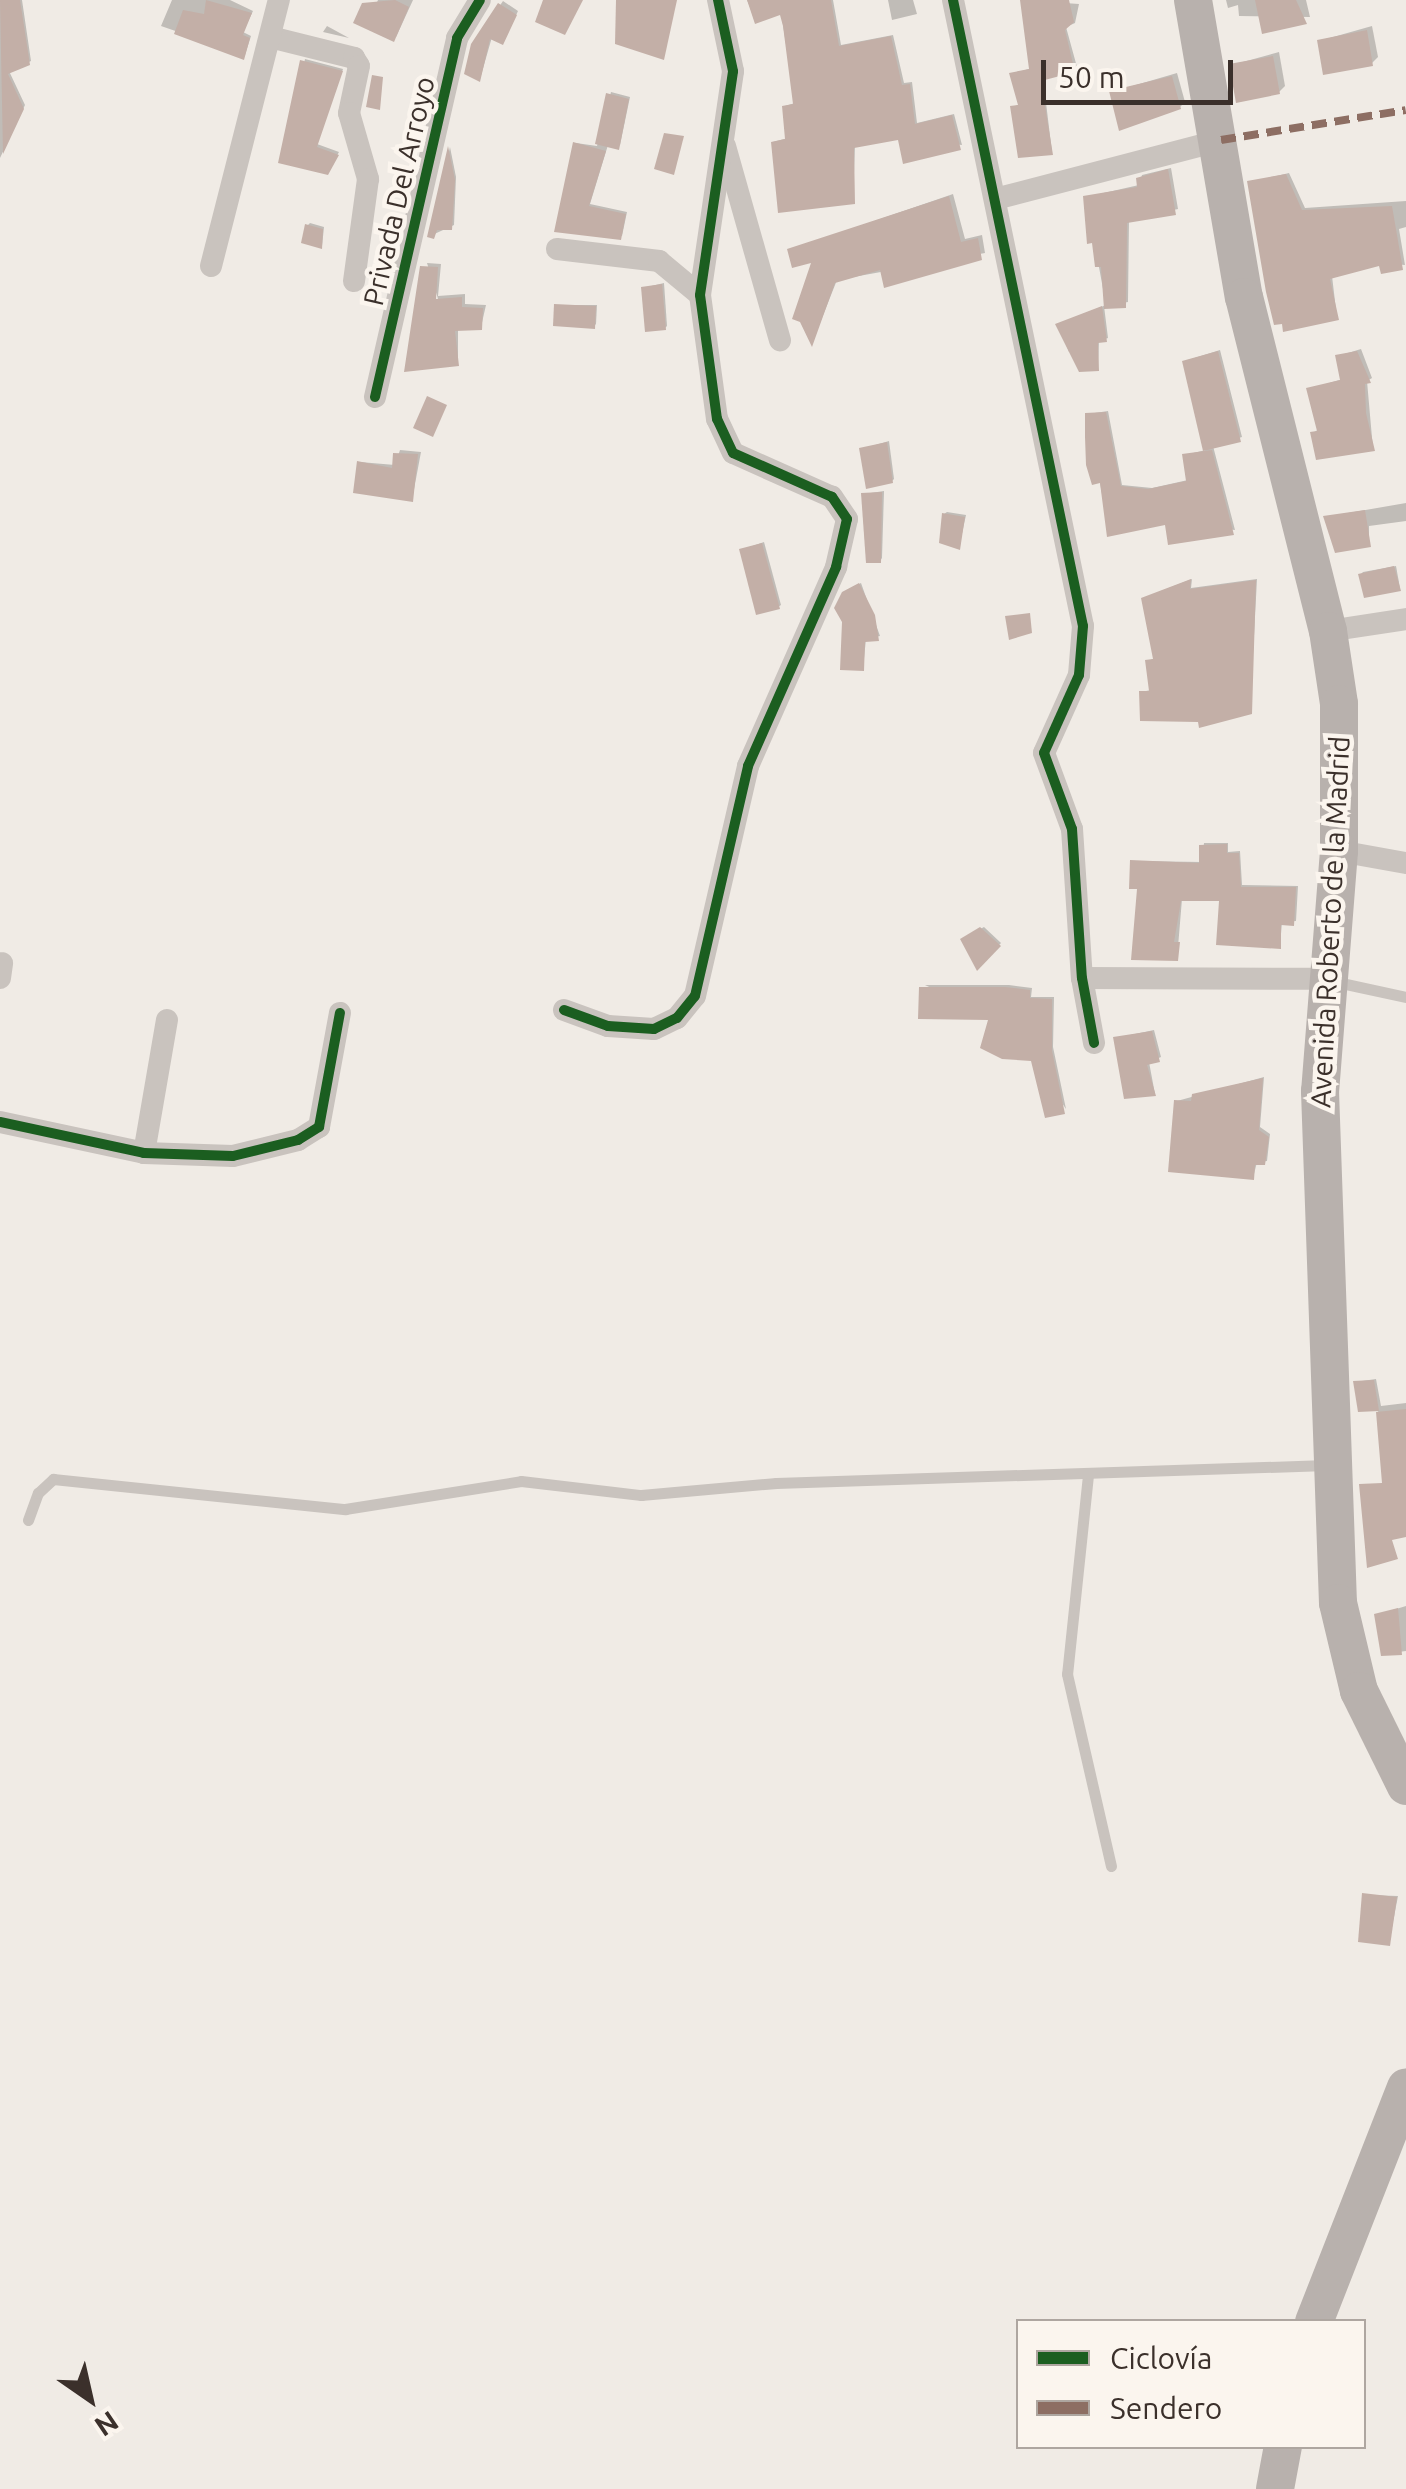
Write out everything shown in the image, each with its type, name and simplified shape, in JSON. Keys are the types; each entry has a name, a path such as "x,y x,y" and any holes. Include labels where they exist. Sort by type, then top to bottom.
{"main road":[{"name":"Avenida Roberto de la Madrid","path":"1194,0 1222,140 1244,297 1328,631 1339,704 1339,850 1324,979 1320,1091 1332,1464 1346,1653 1406,1786"},
{"path":"1315,2319 1406,2087"},
{"path":"1276,2489 1282,2449"}],"street":[{"path":"210,266 280,0"},
{"name":"Privada Del Arroyo","path":"375,396 457,38 480,0"},
{"path":"564,1010 608,1026 654,1029 677,1018 695,996 748,766 836,566 847,519 832,496 796,484 733,453 717,420 700,295 733,72 718,0"},
{"path":"953,0 1083,626 1079,675 1044,753 1072,829 1082,978 1094,1043"},
{"path":"270,37 354,58 359,66 349,112 368,180 354,281"},
{"path":"723,138 780,340"},
{"path":"994,199 1222,140"},
{"path":"557,249 659,261 700,295"},
{"path":"1328,631 1406,618"},
{"path":"1339,850 1406,863"},
{"path":"1082,978 1324,979"},
{"path":"0,1122 144,1153 233,1156 310,1136 318,1127 340,1013"},
{"path":"144,1153 167,1020"}],"lane":[{"path":"1324,979 1406,996"},
{"path":"28,1520 38,1493 53,1479 345,1509 521,1482 641,1494 776,1483 1332,1464"},
{"path":"1088,1475 1067,1674 1111,1866"}],"building":[{"path":"0,0 20,0 30,65 8,74 24,109 3,154"},
{"path":"206,0 252,13 243,35 250,38 244,60 174,34 183,10 204,14"},
{"path":"395,0 409,7 394,42 353,23 362,3"},
{"path":"543,0 583,0 565,35 535,22"},
{"path":"616,0 677,0 664,60 615,44"},
{"path":"747,0 831,0 839,46 891,36 902,85 910,84 915,124 952,115 961,150 903,164 898,140 854,148 855,204 778,213 771,142 785,139 782,106 793,104 783,26 780,15 755,24"},
{"path":"1020,0 1069,0 1074,22 1065,30 1075,72 1041,81 1053,155 1018,158 1010,106 1018,105 1009,73 1029,69"},
{"path":"1255,0 1296,0 1307,24 1262,34"},
{"path":"498,3 517,15 503,45 490,39 480,82 464,74 471,44"},
{"path":"1367,30 1373,66 1323,75 1317,40"},
{"path":"1273,56 1280,94 1236,103 1229,64"},
{"path":"300,60 343,71 317,147 339,155 328,175 278,163"},
{"path":"372,75 383,77 380,110 366,107"},
{"path":"1172,76 1181,109 1119,131 1109,91"},
{"path":"606,93 629,99 619,150 595,144"},
{"path":"664,133 684,136 674,175 654,169"},
{"path":"573,142 606,151 589,206 626,214 621,240 554,232"},
{"path":"448,146 455,180 452,230 437,230 434,239 427,237"},
{"path":"1168,169 1176,215 1127,223 1126,308 1104,309 1101,267 1095,267 1092,243 1087,244 1083,196 1137,187 1136,178"},
{"path":"1286,174 1302,210 1392,206 1403,270 1381,274 1379,266 1330,279 1339,320 1283,332 1282,324 1274,325 1266,292 1247,181"},
{"path":"949,196 961,242 978,238 982,260 884,288 880,270 835,283 812,347 800,322 792,319 811,263 792,268 787,249"},
{"path":"305,224 323,229 322,249 301,243"},
{"path":"420,266 438,267 436,299 462,297 462,307 483,308 482,330 455,331 459,366 404,372"},
{"path":"662,284 666,330 645,332 641,287"},
{"path":"554,304 596,306 595,329 553,326"},
{"path":"1102,306 1107,342 1098,343 1099,371 1079,372 1055,324"},
{"path":"1218,351 1241,442 1203,451 1182,361"},
{"path":"1357,351 1371,383 1365,384 1366,413 1375,451 1316,460 1310,432 1317,431 1306,388 1340,380 1335,355"},
{"path":"427,396 447,405 433,437 413,428"},
{"path":"1106,412 1121,486 1148,489 1186,481 1182,454 1212,450 1234,535 1168,545 1165,525 1107,537 1100,483 1092,485 1086,465 1085,437 1085,413"},
{"path":"887,442 893,483 866,489 859,448"},
{"path":"393,453 418,454 413,502 353,493 357,461 392,468"},
{"path":"882,492 881,563 866,563 861,493"},
{"path":"1365,510 1371,547 1335,553 1323,516"},
{"path":"942,513 965,517 960,550 939,543"},
{"path":"762,543 780,609 756,615 739,549"},
{"path":"1394,566 1401,591 1364,598 1358,574"},
{"path":"1191,579 1190,589 1256,580 1252,714 1199,728 1198,722 1140,721 1139,691 1149,691 1145,660 1153,659 1141,598"},
{"path":"859,583 875,615 879,641 865,642 864,671 840,670 842,622 834,608 842,592"},
{"path":"1030,613 1032,633 1009,640 1005,616"},
{"path":"1227,844 1227,853 1239,853 1241,887 1296,887 1294,926 1281,925 1281,949 1216,945 1219,901 1181,901 1174,942 1180,942 1178,961 1131,960 1137,889 1129,889 1130,860 1199,863 1199,845"},
{"path":"980,927 1001,946 977,971 960,939"},
{"path":"919,987 1005,987 1030,990 1030,998 1052,999 1052,1051 1065,1114 1045,1118 1031,1061 1002,1059 980,1048 988,1020 918,1019"},
{"path":"1152,1031 1160,1062 1147,1065 1156,1096 1124,1099 1113,1037"},
{"path":"1263,1078 1259,1130 1269,1137 1265,1165 1255,1165 1254,1180 1168,1172 1174,1100 1191,1101 1192,1094"},
{"path":"1374,1380 1379,1411 1358,1412 1353,1381"},
{"path":"1406,1409 1406,1537 1392,1540 1398,1559 1367,1568 1359,1484 1382,1483 1376,1412"},
{"path":"1398,1608 1402,1655 1381,1656 1374,1614"},
{"path":"1362,1893 1397,1897 1390,1946 1358,1942"}],"marked path":[{"path":"1221,140 1406,110"}],"cycle path":[{"path":"375,397 457,38 480,0"},
{"path":"564,1010 608,1026 654,1029 677,1018 695,996 748,766 836,567 847,519 832,497 733,453 717,419 700,295 733,71 718,0"},
{"path":"953,0 1083,626 1079,675 1044,753 1072,829 1082,978 1094,1043"},
{"path":"0,1122 144,1153 233,1156 298,1140 319,1127 340,1013"}]}
